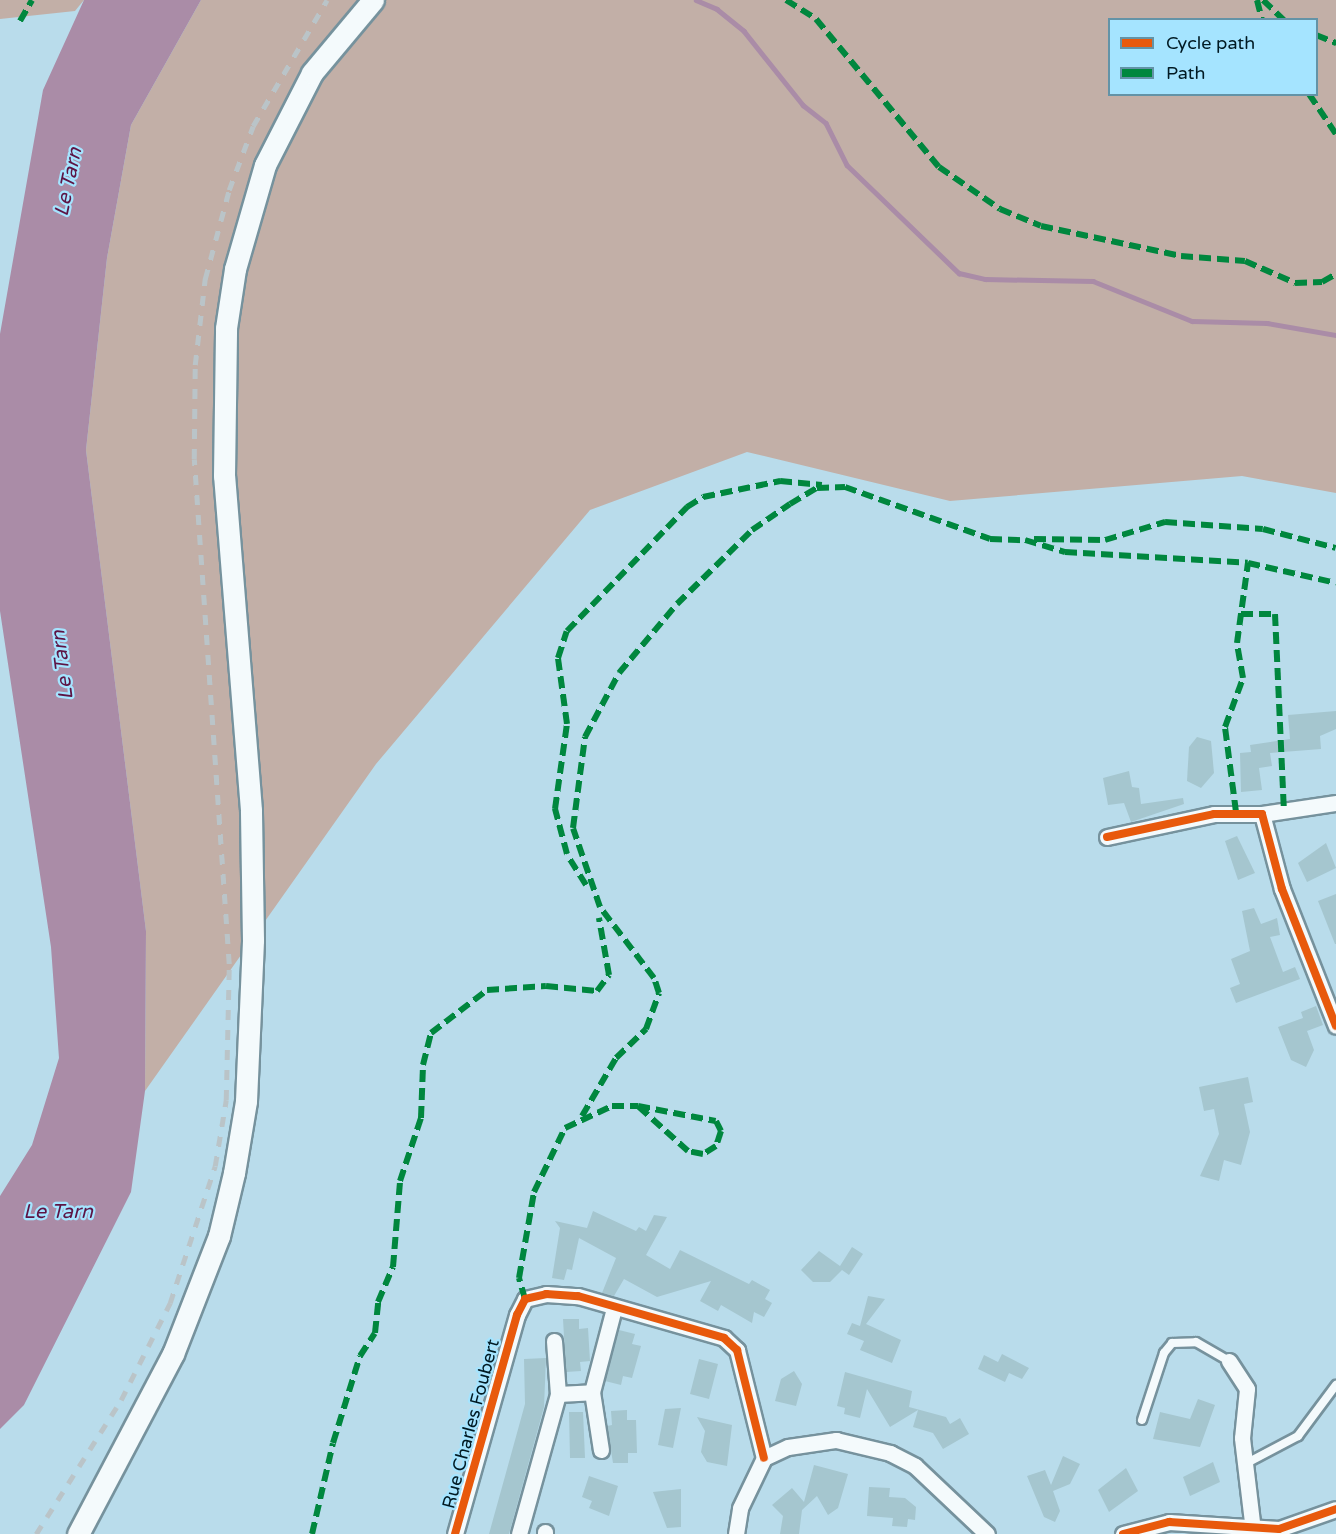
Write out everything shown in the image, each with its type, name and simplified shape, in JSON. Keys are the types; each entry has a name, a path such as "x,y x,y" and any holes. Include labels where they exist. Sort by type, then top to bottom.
{"main road":[{"path":"78,1534 173,1354 219,1236 234,1173 251,1048 254,940 251,810 224,476 226,328 248,217 270,155 312,73 373,0"}],"street":[{"path":"1107,837 1214,814 1262,814 1336,803"},
{"path":"1262,814 1282,889 1336,1026"},
{"name":"Rue Charles Foubert","path":"456,1534 525,1299 546,1294 578,1296 724,1338 737,1350 764,1458"},
{"path":"601,1450 592,1392 614,1308"},
{"path":"519,1534 558,1394 554,1341"},
{"path":"1229,1361 1247,1389 1245,1464 1254,1532"},
{"path":"558,1394 592,1392"},
{"path":"736,1534 740,1508 764,1458 788,1447 836,1440 890,1454 915,1466 987,1534"},
{"path":"1123,1534 1169,1522 1254,1532 1306,1522 1336,1509"}],"lane":[{"path":"1142,1420 1164,1353 1172,1344 1196,1342 1229,1361"},
{"path":"1245,1464 1298,1436 1336,1385"}],"shaded area":[{"path":"0,0 84,0 75,11 0,19"},
{"path":"201,0 1336,0 1336,493 1242,476 950,501 747,452 590,510 376,764 145,1091 146,931 86,450 107,258 131,125"}],"water":[{"name":"Le Tarn","path":"84,0 201,0 131,125 107,258 86,450 146,931 145,1091 131,1192 24,1405 0,1429 0,1196 32,1145 59,1058 51,947 0,611 0,334 43,90"}],"building":[{"path":"1336,711 1336,729 1320,736 1321,749 1270,753 1272,766 1259,768 1262,790 1241,792 1240,753 1251,752 1250,745 1290,739 1288,715"},
{"path":"1197,737 1211,741 1214,773 1201,788 1187,781 1189,747"},
{"path":"1129,771 1132,787 1139,788 1141,804 1183,798 1184,804 1131,822 1124,803 1108,805 1103,778"},
{"path":"1237,836 1255,873 1238,880 1225,841"},
{"path":"1326,843 1336,868 1307,882 1298,863"},
{"path":"1336,894 1336,944 1335,944 1318,901"},
{"path":"1254,908 1261,924 1277,918 1280,935 1270,937 1283,972 1295,967 1300,979 1236,1003 1230,988 1240,984 1231,959 1250,951 1242,911"},
{"path":"1316,1006 1323,1025 1307,1031 1314,1050 1306,1067 1291,1060 1278,1027 1303,1018 1301,1012"},
{"path":"1248,1077 1253,1102 1244,1104 1250,1132 1241,1165 1224,1160 1219,1181 1200,1176 1219,1134 1214,1109 1204,1111 1199,1087"},
{"path":"593,1211 636,1231 639,1227 646,1231 654,1215 667,1217 646,1255 670,1269 680,1250 749,1284 752,1280 770,1290 765,1299 772,1303 764,1317 754,1312 752,1323 721,1305 718,1311 700,1301 711,1281 657,1297 624,1279 614,1296 602,1293 616,1258 579,1238 572,1270 567,1269 564,1280 552,1278 560,1228 555,1221 587,1228"},
{"path":"852,1247 863,1254 849,1275 842,1270 830,1282 813,1282 801,1270 819,1251 840,1266"},
{"path":"868,1296 885,1299 866,1324 901,1340 892,1363 860,1350 864,1341 847,1334 852,1323 860,1326"},
{"path":"563,1319 579,1319 579,1329 588,1328 590,1361 580,1362 581,1371 566,1372"},
{"path":"619,1330 635,1334 632,1344 641,1346 632,1378 623,1376 621,1385 605,1381"},
{"path":"1002,1354 1029,1368 1022,1379 1009,1373 1005,1382 978,1369 984,1355 998,1362"},
{"path":"546,1358 544,1407 509,1534 489,1534 525,1404 524,1359"},
{"path":"699,1359 718,1364 709,1399 690,1394"},
{"path":"794,1371 802,1384 796,1406 775,1401 781,1379"},
{"path":"845,1372 912,1391 909,1407 946,1417 950,1424 960,1418 969,1434 943,1449 933,1433 913,1427 918,1410 890,1427 867,1389 860,1418 844,1414 845,1408 837,1406"},
{"path":"1198,1399 1215,1405 1200,1447 1153,1439 1160,1412 1190,1419"},
{"path":"681,1408 673,1448 658,1445 665,1409"},
{"path":"627,1410 627,1420 636,1420 637,1453 628,1453 628,1463 613,1463 607,1426 612,1425 611,1411"},
{"path":"569,1412 583,1412 585,1458 570,1458"},
{"path":"697,1417 732,1425 727,1466 707,1462 701,1452 705,1431"},
{"path":"1063,1456 1080,1464 1070,1484 1053,1491 1060,1511 1055,1522 1044,1517 1027,1476 1045,1470 1051,1485"},
{"path":"1213,1462 1220,1482 1190,1496 1183,1477"},
{"path":"814,1465 848,1474 838,1508 828,1515 817,1496 802,1510 799,1534 780,1534 783,1516 772,1505 792,1488 804,1502"},
{"path":"1126,1468 1138,1491 1109,1512 1098,1490"},
{"path":"589,1476 618,1486 609,1516 589,1508 592,1501 582,1497"},
{"path":"869,1487 890,1488 889,1497 905,1498 916,1507 915,1520 908,1519 907,1527 892,1526 893,1518 867,1516"},
{"path":"681,1489 681,1527 667,1528 653,1492"}],"waterway":[{"path":"696,0 717,9 744,31 803,105 826,123 847,165 959,273 985,279 1093,281 1192,321 1267,323 1336,335"}],"railway":[{"path":"36,1534 121,1400 170,1303 215,1166 226,1100 229,964 194,459 195,365 205,279 229,190 253,126 327,0"}],"marked path":[{"path":"20,21 32,0"},
{"path":"786,0 816,19 939,167 1000,209 1041,226 1181,256 1245,261 1295,283 1322,282 1336,274"},
{"path":"1257,0 1262,18"},
{"path":"1263,0 1282,18"},
{"path":"1318,36 1336,43"},
{"path":"1310,96 1336,134"},
{"path":"586,885 567,854 555,809 567,724 558,658 567,631 687,507 703,497 780,481 822,485"},
{"path":"582,1116 616,1058 646,1029 659,993 654,978 600,907 573,828 585,737 619,673 677,604 752,530 817,488 845,487 990,539 1025,540 1065,552 1248,563 1336,583"},
{"path":"1034,539 1105,540 1165,522 1263,529 1336,548"},
{"path":"1236,812 1225,727 1243,678 1237,643 1248,563"},
{"path":"1241,614 1275,614 1284,812"},
{"path":"312,1534 333,1443 360,1356 375,1333 378,1302 393,1267 400,1181 421,1118 423,1065 431,1033 487,990 546,986 597,991 609,975 599,918"},
{"path":"525,1299 519,1278 534,1192 565,1128 612,1106 638,1106 716,1121 721,1131 716,1146 703,1154 688,1151 638,1106"}],"cycle path":[{"path":"1107,837 1214,814 1262,814 1282,889 1336,1026"},
{"path":"455,1534 517,1315 525,1299 546,1294 578,1296 724,1338 737,1350 764,1458"},
{"path":"1123,1534 1169,1522 1279,1529 1336,1509"}]}
